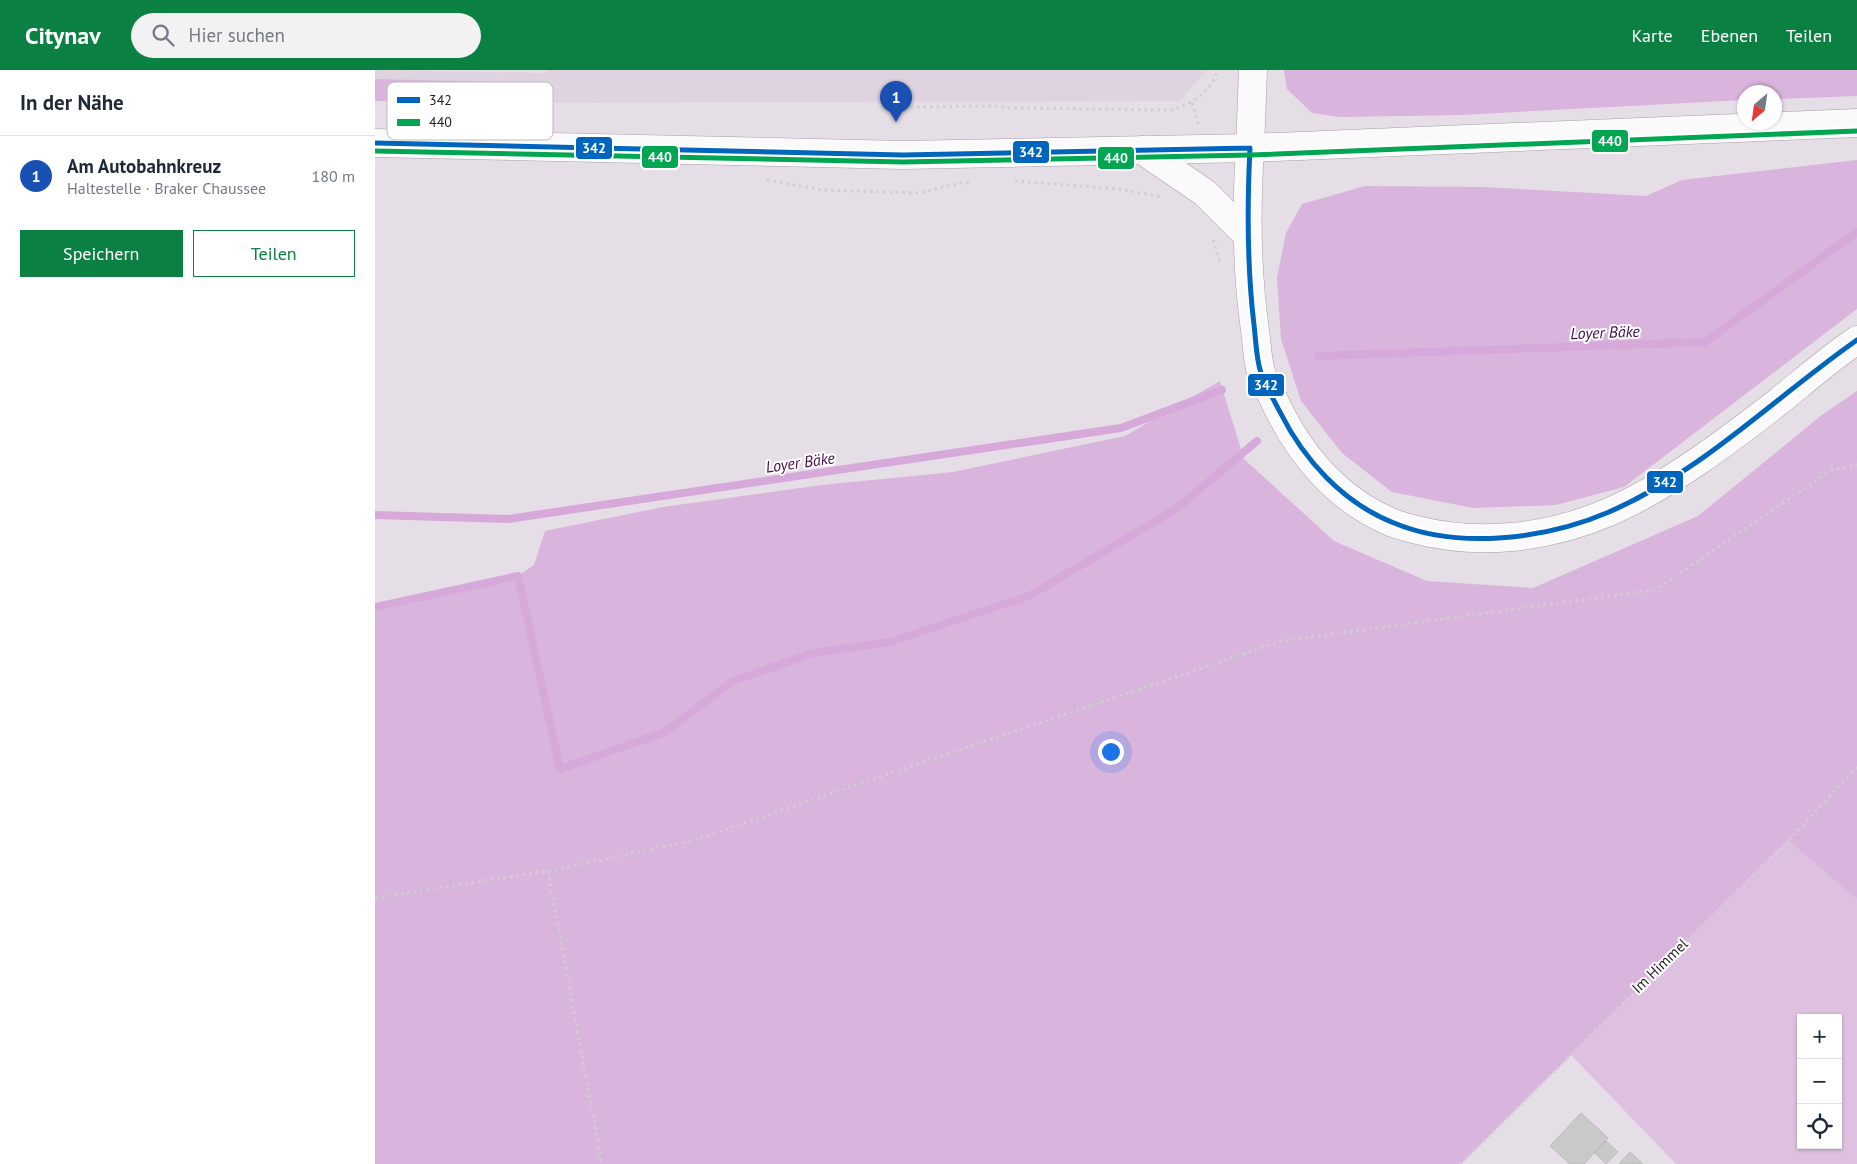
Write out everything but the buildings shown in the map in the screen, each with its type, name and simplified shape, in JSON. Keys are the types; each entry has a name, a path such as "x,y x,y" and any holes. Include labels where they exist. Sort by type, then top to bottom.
{"main road":[{"path":"1253,70 1246,234 1251,304 1261,371 1282,417 1300,448 1338,490 1356,503 1394,524 1441,536 1480,538 1526,536 1571,526 1609,512 1680,474 1778,402 1834,356 1857,340"},
{"path":"375,143 903,155 1250,148 1857,123"},
{"path":"1142,150 1205,193 1246,234"}],"path":[{"path":"904,107 995,106 1013,108 1173,110 1192,102 1206,92 1217,70"},
{"path":"1192,102 1204,148"},
{"path":"1212,238 1222,270"},
{"path":"375,898 549,872 691,841 1281,641 1655,590 1832,470 1857,465"},
{"name":"Im Himmel","path":"1460,1164 1789,840 1857,767"},
{"path":"549,872 602,1164"}],"shaded area":[{"path":"375,70 547,73 547,70 1207,70 1180,101 553,103 553,82 375,79"},
{"path":"1284,70 1857,70 1857,96 1782,99 1782,85 1737,85 1737,100 1460,115 1340,117 1312,113 1287,89"},
{"path":"375,79 505,82 387,82 387,101 375,101"},
{"path":"1857,160 1857,309 1624,487 1556,505 1473,508 1392,492 1342,453 1301,401 1281,339 1277,278 1286,233 1302,204 1365,186 1484,187 1646,196 1682,180"},
{"path":"1220,381 1244,459 1334,541 1427,581 1533,588 1698,516 1822,415 1857,391 1857,899 1788,840 1461,1164 375,1164 375,607 518,576 534,565 545,531 663,507 822,485 953,472 1125,436"},
{"path":"1789,840 1857,899 1857,1164 1676,1164 1570,1054"}],"waterway":[{"name":"Loyer Bäke","path":"1318,356 1705,342 1857,232"},
{"name":"Loyer Bäke","path":"375,515 508,519 1121,428 1222,390"},
{"path":"375,607 518,576 560,769 665,732 733,681 813,653 890,642 1029,596 1176,509 1257,441"}],"transit line":[{"name":"440","path":"375,151 903,162 1250,155 1857,131"},
{"name":"342","path":"375,143 903,155 1250,148"},
{"name":"342","path":"1250,148 1248,214 1250,281 1257,355 1265,383 1301,447 1327,478 1342,492 1375,514 1394,523 1419,531 1474,539 1502,538 1558,529 1609,512 1676,476 1707,455 1857,340"}],"place":[{"name":"Am Autobahnkreuz","path":"896,122"}]}
